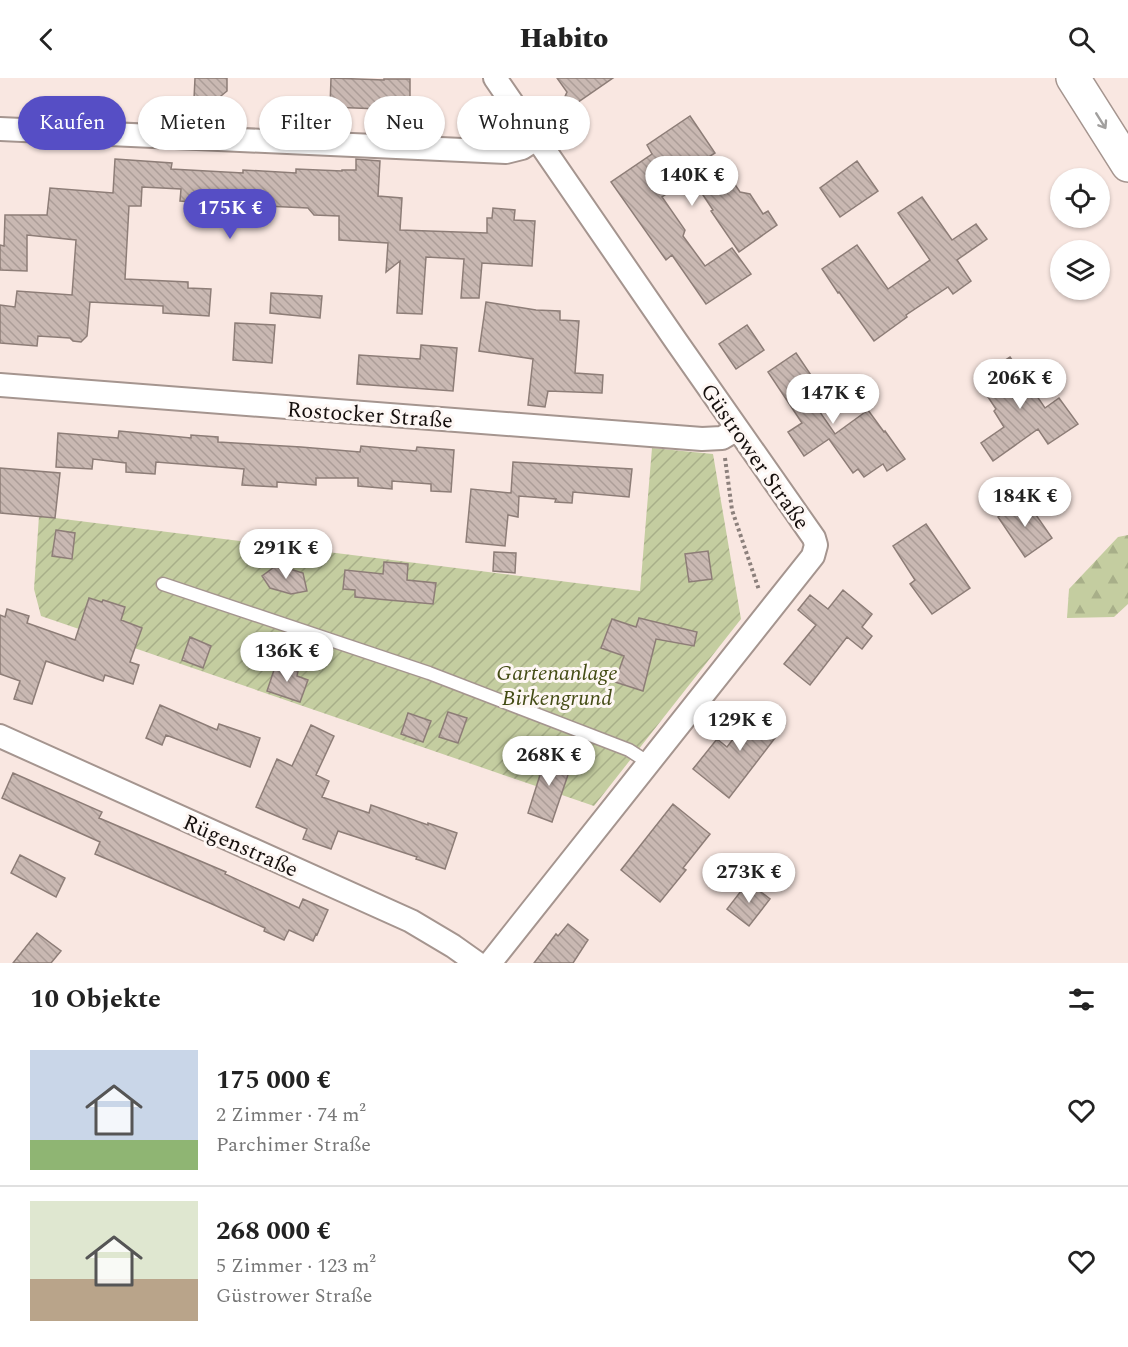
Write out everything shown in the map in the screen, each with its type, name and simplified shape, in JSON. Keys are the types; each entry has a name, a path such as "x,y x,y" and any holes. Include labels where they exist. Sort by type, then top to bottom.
{"highway":[{"path":"1073,78 1128,165"}],"street":[{"name":"Güstrower Straße","path":"495,78 507,96"},
{"path":"0,129 457,150"},
{"path":"462,150 506,152 514,150"},
{"name":"Güstrower Straße","path":"490,963 813,556 816,545 814,538 730,433 543,150"},
{"name":"Rostocker Straße","path":"0,385 702,439 730,433"},
{"name":"Rügenstraße","path":"0,736 411,921 477,963"}],"lane":[{"path":"163,584 429,673 629,750 649,763"}],"path":[{"path":"730,433 732,510 759,589 773,606"}],"green space":[{"name":"Gartenanlage Birkengrund","path":"652,448 713,454 741,619 594,806 41,616 34,589 39,516 640,591"},
{"path":"1128,535 1128,604 1114,617 1067,618 1069,589 1118,537"}],"building":[{"path":"195,78 227,78 227,91 221,96 194,96"},
{"path":"331,78 410,79 410,96 364,96 364,108 352,108 352,96 330,96"},
{"path":"557,78 613,78 587,96 565,96 567,92"},
{"path":"690,116 715,153 707,158 726,188 734,183 740,192 750,194 763,214 768,211 777,225 739,252 691,177 662,197 685,230 683,236 705,266 732,248 751,274 706,304 672,255 666,260 611,182 652,154 647,145"},
{"path":"115,159 172,163 171,169 243,173 243,170 296,173 296,169 356,170 356,159 380,161 378,196 402,198 400,230 487,233 487,218 492,218 493,208 515,210 514,220 535,221 532,266 482,263 479,298 461,298 464,259 426,257 422,314 397,313 400,261 386,272 388,243 339,240 339,216 314,215 308,208 242,205 242,201 206,202 200,210 194,202 180,201 181,189 142,187 141,206 129,206 125,279 188,282 188,288 211,289 209,316 163,313 163,306 90,302 87,336 81,342 70,338 38,336 37,346 0,343 0,305 15,307 17,291 72,295 76,240 27,235 27,271 0,270 0,245 4,246 5,215 47,215 50,188 113,193"},
{"path":"857,161 878,191 840,217 820,188"},
{"path":"922,197 952,240 976,224 987,239 957,260 971,281 953,294 948,287 906,315 907,317 874,341 822,269 857,245 888,289 930,260 898,213"},
{"path":"271,293 322,296 320,318 270,313"},
{"path":"486,302 536,310 560,311 560,320 579,321 575,373 603,375 602,393 548,391 545,407 528,405 533,359 479,351"},
{"path":"235,323 275,325 272,363 233,360"},
{"path":"747,325 764,350 736,369 719,344"},
{"path":"421,345 457,348 453,391 357,384 359,355 420,359"},
{"path":"796,353 815,381 804,389 835,434 868,410 905,459 887,471 883,464 864,477 858,469 853,473 829,439 804,456 788,432 802,423 768,372"},
{"path":"1010,357 1045,408 1059,398 1078,424 1048,444 1038,429 993,461 981,443 1004,427 994,411 996,409 976,379"},
{"path":"119,431 191,438 191,435 218,437 218,442 360,452 361,446 416,451 417,447 454,450 451,492 431,491 431,484 392,481 392,489 358,486 358,478 316,478 316,485 277,482 277,487 242,485 244,469 156,462 155,474 126,472 126,463 93,459 92,469 56,467 58,433 118,438"},
{"path":"513,462 632,469 629,497 573,492 572,503 555,502 556,499 519,496 518,517 508,515 505,546 466,542 471,489 511,493"},
{"path":"0,468 60,473 55,518 0,513"},
{"path":"1025,499 1052,538 1025,557 998,517"},
{"path":"926,524 970,588 932,614 910,584 915,580 893,546"},
{"path":"56,530 75,533 72,559 52,556"},
{"path":"708,551 712,579 689,582 685,554"},
{"path":"494,552 516,553 515,573 493,571"},
{"path":"384,562 408,564 407,580 436,583 433,604 355,597 355,590 343,589 345,570 383,574"},
{"path":"277,565 303,573 307,591 291,594 270,588 262,576"},
{"path":"843,590 872,614 862,627 872,636 862,649 847,637 810,685 784,664 816,625 798,610 810,595 828,609"},
{"path":"89,598 125,607 121,620 142,628 130,662 139,665 133,684 105,675 103,681 46,661 32,704 14,699 20,681 0,674 0,615 5,617 7,609 29,616 27,623 75,640"},
{"path":"639,618 697,632 694,646 656,639 643,691 615,682 624,656 601,648 612,619 636,627"},
{"path":"190,637 211,646 203,668 182,660"},
{"path":"276,664 298,671 297,676 308,680 300,702 267,691"},
{"path":"761,703 778,716 776,718 785,725 729,798 693,769 717,739 727,747"},
{"path":"160,705 217,730 219,724 260,738 250,767 166,735 162,745 146,738"},
{"path":"448,712 467,718 458,743 439,737"},
{"path":"408,713 431,721 423,742 401,734"},
{"path":"311,725 334,736 316,775 329,781 322,797 369,813 371,805 457,833 445,869 416,859 417,857 338,831 331,849 303,839 307,829 256,807 277,759 292,766"},
{"path":"544,753 572,763 552,822 528,813 540,775 537,774"},
{"path":"13,773 102,812 99,818 226,872 225,874 299,908 303,899 328,910 317,935 313,941 289,930 284,940 264,931 265,928 95,854 100,842 2,798"},
{"path":"673,804 710,834 683,868 686,870 660,902 621,870"},
{"path":"20,855 65,878 56,897 11,873"},
{"path":"748,882 770,899 749,926 727,909"},
{"path":"568,924 588,940 573,963 534,963 556,934 558,936"},
{"path":"37,933 61,951 51,963 13,963"}]}
